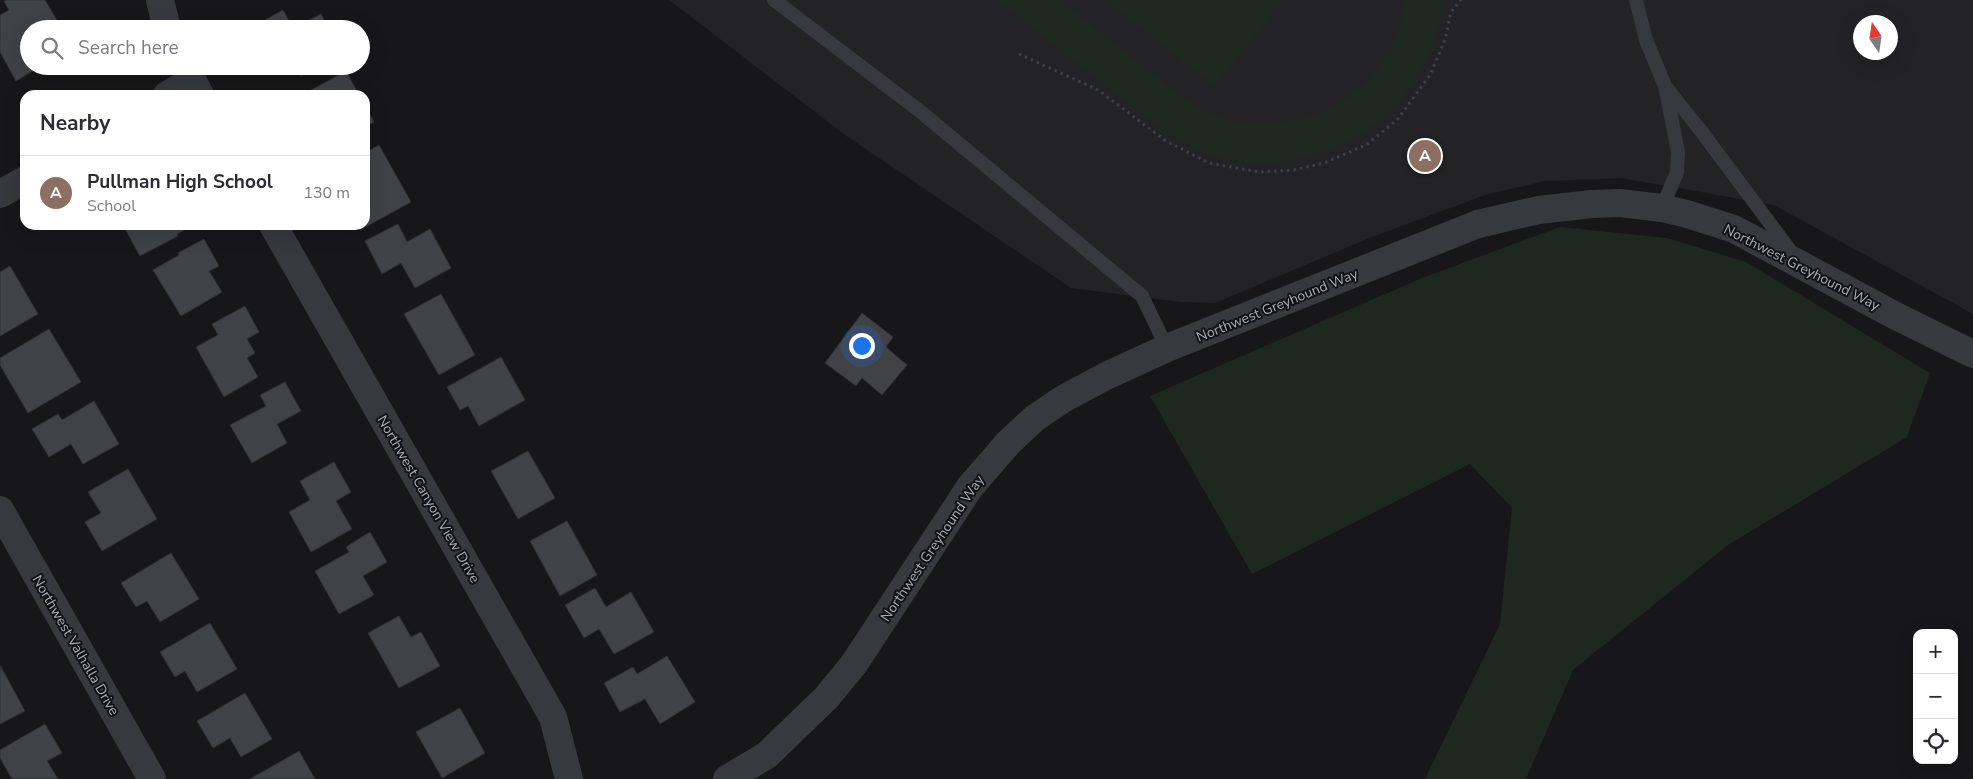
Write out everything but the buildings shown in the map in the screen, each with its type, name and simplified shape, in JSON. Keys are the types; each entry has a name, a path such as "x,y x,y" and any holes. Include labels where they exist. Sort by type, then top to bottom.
{"street":[{"path":"160,0 165,20"},
{"path":"176,90 192,81"},
{"path":"0,194 20,183"},
{"name":"Northwest Greyhound Way","path":"727,779 767,755 826,698 854,664 970,487 1009,442 1035,418 1063,399 1106,376 1167,348 1478,224 1539,210 1592,204 1620,203 1662,208 1734,229 1894,315 1973,354"},
{"name":"Northwest Canyon View Drive","path":"276,230 553,717 569,779"},
{"name":"Northwest Valhalla Drive","path":"0,510 152,779"}],"lane":[{"path":"774,0 921,112 1142,296 1167,348"},
{"path":"1636,0 1646,40 1665,86 1678,152 1677,172 1662,208"},
{"path":"1665,86 1702,131 1801,265"}],"path":[{"path":"1018,54 1098,90 1166,141 1209,163 1259,172 1294,170 1324,163 1366,145 1397,120 1430,75 1445,40 1451,12 1460,0"}],"shaded area":[{"path":"669,0 1973,0 1973,314 1774,205 1621,178 1546,181 1488,194 1372,237 1215,303 1180,302 1071,288 845,135"},
{"path":"997,0 1059,0 1179,95 1203,110 1231,121 1262,124 1304,119 1328,110 1350,96 1372,77 1389,54 1401,25 1406,0 1442,0 1437,30 1427,58 1413,84 1395,106 1374,125 1349,140 1322,152 1293,160 1259,164 1216,156 1195,148 1166,133"},
{"path":"1105,0 1283,0 1215,86"},
{"path":"1560,227 1667,238 1746,262 1930,373 1907,437 1728,545 1573,670 1526,779 1425,779 1500,624 1512,508 1470,464 1252,574 1150,396 1422,278"}],"place":[{"name":"Pullman High School","path":"1425,156"}]}
